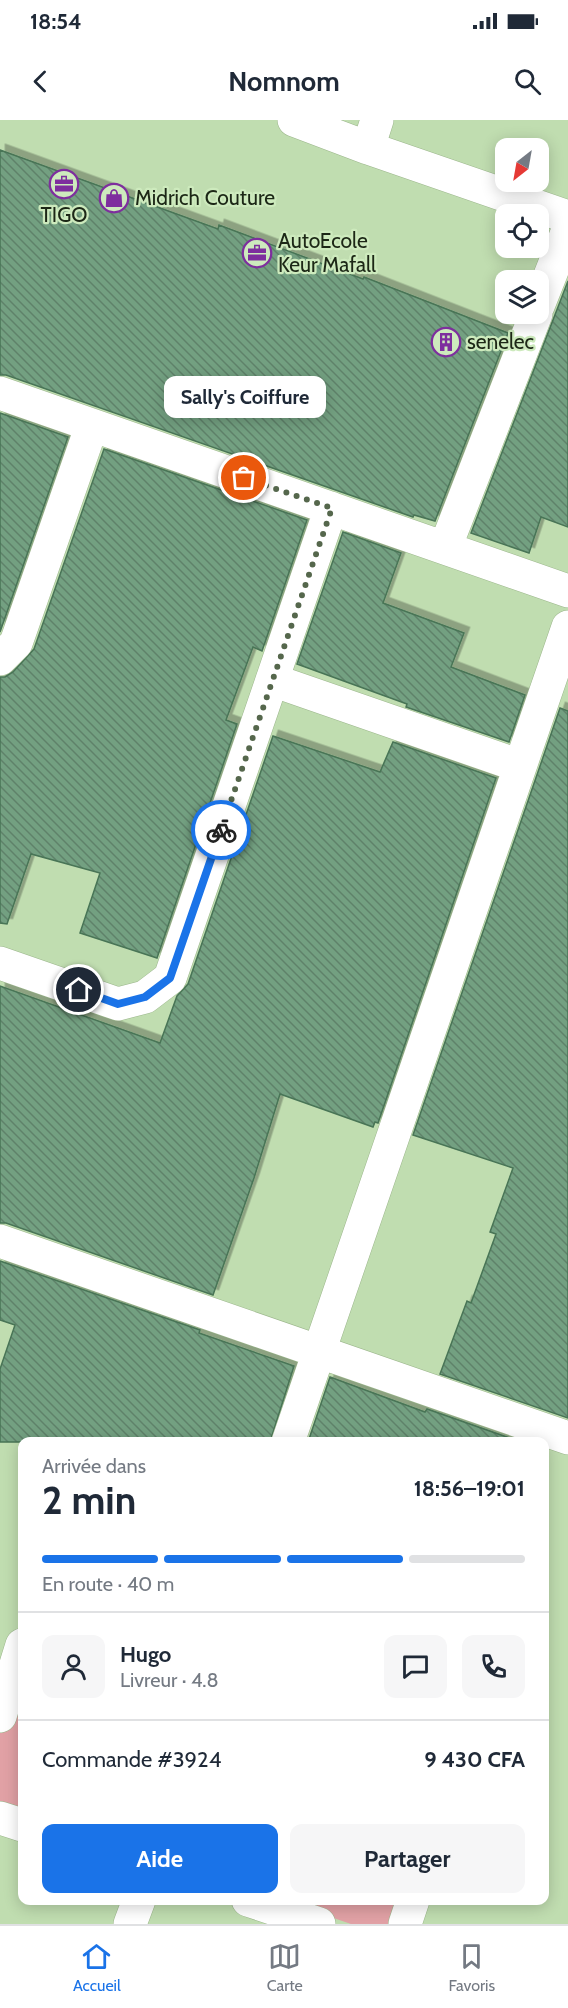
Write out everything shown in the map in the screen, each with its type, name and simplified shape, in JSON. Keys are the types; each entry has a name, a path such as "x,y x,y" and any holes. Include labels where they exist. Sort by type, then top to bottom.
{"street":[{"path":"294,120 373,134 568,217"},
{"path":"549,278 568,230"},
{"path":"445,548 532,324"},
{"path":"0,393 568,591"},
{"path":"0,660 16,643 92,425"},
{"path":"0,963 118,1004 145,997 170,978 332,508"},
{"path":"290,1437 568,627"},
{"path":"272,680 520,766"},
{"path":"0,1241 568,1438"},
{"path":"0,1716 18,1658"},
{"path":"0,1818 18,1824"},
{"path":"130,1924 137,1905"},
{"path":"263,1905 319,1924"},
{"path":"405,1924 412,1905"}],"shaded area":[{"path":"18,1631 18,1808 0,1801 0,1684"},
{"path":"296,1905 397,1905 390,1924 351,1924"}],"building":[{"path":"0,150 218,229 219,225 363,279 364,277 508,333 435,521 414,515 413,517 6,375 0,375"},
{"path":"568,281 568,527 541,517 529,553 471,533"},
{"path":"0,413 68,437 0,632"},
{"path":"104,449 307,520 262,651 253,647 226,720 237,724 157,958 80,933 100,873 31,854 7,924 0,923 0,677 13,672 34,649"},
{"path":"343,532 401,553 383,603 464,633 451,667 525,695 509,742 406,707 407,704 297,664"},
{"path":"560,708 568,711 568,1418 440,1374 467,1301 471,1303 496,1234 490,1232 513,1168 413,1135"},
{"path":"273,736 380,772 393,742 496,778 378,1123 375,1122 373,1127 280,1094 254,1178 213,1295 6,1223 0,1223 0,986 160,1043 177,996 188,984"},
{"path":"0,1261 200,1330 199,1333 294,1366 272,1437 18,1437 18,1442 0,1442 0,1369 15,1325 0,1320"},
{"path":"330,1377 425,1412 427,1409 507,1437 310,1437"}],"way so far":[{"path":"221,830 332,508 244,478"}],"place":[{"name":"TIGO","path":"64,184"},
{"name":"Midrich Couture","path":"114,198"},
{"name":"AutoEcole Keur Mafall","path":"257,253"},
{"name":"senelec","path":"446,342"},
{"name":"Sally's Coiffure","path":"244,478"}],"route":[{"path":"79,990 118,1004 145,997 170,978 221,830"}]}
